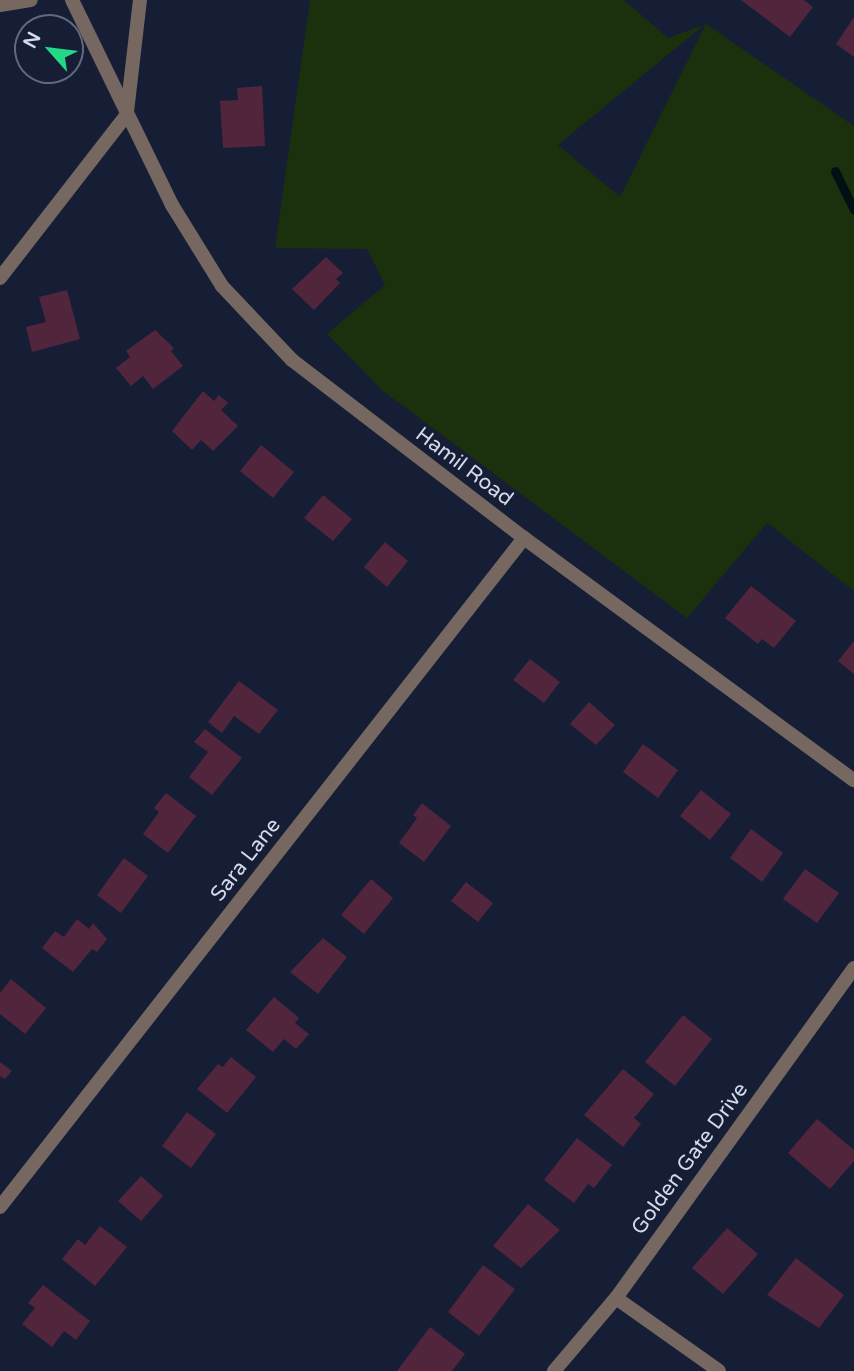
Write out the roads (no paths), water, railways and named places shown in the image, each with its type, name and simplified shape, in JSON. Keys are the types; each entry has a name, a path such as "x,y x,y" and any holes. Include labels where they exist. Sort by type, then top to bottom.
{"street":[{"path":"0,5 31,0"},
{"name":"Hamil Road","path":"72,0 172,205 222,286 292,360 524,538 854,780"},
{"path":"0,278 127,114 139,0"},
{"name":"Sara Lane","path":"0,1207 524,538"},
{"name":"Golden Gate Drive","path":"554,1371 616,1298 854,968"},
{"path":"616,1298 719,1371"}],"waterway":[{"path":"835,171 854,210"}]}
